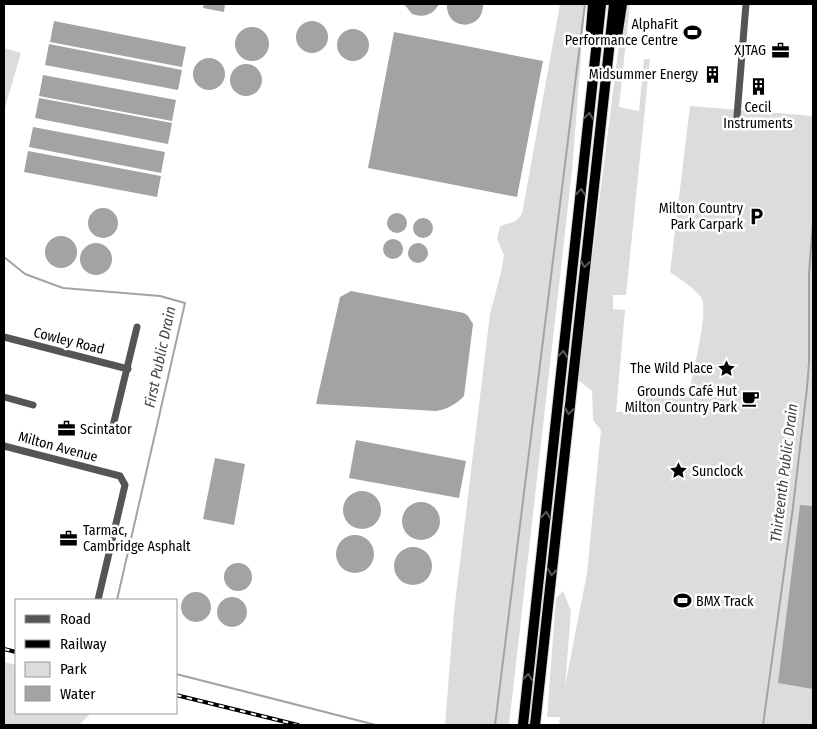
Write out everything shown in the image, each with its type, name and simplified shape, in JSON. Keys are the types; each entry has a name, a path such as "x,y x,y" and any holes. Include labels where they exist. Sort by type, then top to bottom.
{"highway":[{"path":"593,4 591,29 595,54"},
{"path":"523,725 600,4"},
{"path":"535,725 614,4"},
{"path":"604,94 611,75 622,4"}],"street":[{"path":"737,116 746,4"},
{"path":"112,430 137,327"},
{"name":"Cowley Road","path":"4,337 128,369"},
{"path":"4,397 33,405"},
{"name":"Milton Avenue","path":"4,446 120,476 125,485 98,599"}],"green space":[{"path":"560,4 585,4 572,171 509,725 445,725 454,612 490,314 504,255 497,239 500,226 516,221 522,214"},
{"path":"624,4 630,4 619,107 639,111 644,59 650,59 626,295 613,295 613,309 625,310 616,412 640,411 643,396 688,397 702,330 703,304 698,293 670,272 690,106 813,116 813,220 810,254 813,255 813,725 559,725 560,717 547,717 556,598 563,591 571,611 565,686 587,573 601,430 593,420 592,391 577,379"},
{"path":"4,48 21,53 4,111"},
{"path":"4,662 15,665 15,714 90,714 79,725 4,725"}],"water":[{"path":"204,4 225,4 224,12 203,8"},
{"path":"404,4 439,4 428,15 420,16 412,14"},
{"path":"447,4 483,4 482,13 478,20 465,25 452,19 448,13"},
{"path":"54,21 186,47 182,67 50,42"},
{"path":"312,21 318,22 323,26 327,31 327,43 323,48 318,52 312,53 306,52 301,48 297,43 296,37 297,31 301,26 306,22"},
{"path":"252,27 264,32 269,44 264,56 252,61 240,56 235,44 240,32"},
{"path":"353,29 359,30 364,34 368,39 368,51 364,56 359,60 353,61 347,60 342,56 338,51 337,45 338,39 342,34 347,30"},
{"path":"394,32 543,61 517,197 368,168"},
{"path":"49,44 182,70 178,90 45,65"},
{"path":"209,58 221,62 225,74 221,86 209,90 197,86 193,74 197,62"},
{"path":"246,64 258,68 262,80 258,92 246,96 234,92 230,80 234,68"},
{"path":"43,75 176,100 172,121 39,96"},
{"path":"39,98 172,123 168,144 35,118"},
{"path":"33,127 165,152 161,173 29,147"},
{"path":"28,151 161,176 157,197 24,172"},
{"path":"103,208 114,212 118,223 114,234 103,238 92,234 88,223 92,212"},
{"path":"397,213 404,216 407,223 404,230 397,233 390,230 387,223 390,216"},
{"path":"423,218 430,221 433,228 430,235 423,238 416,235 413,228 416,221"},
{"path":"61,236 67,237 72,241 76,246 76,258 72,263 67,267 61,268 55,267 50,263 46,258 45,252 46,246 50,241 55,237"},
{"path":"393,239 400,242 403,249 400,256 393,259 386,256 383,249 386,242"},
{"path":"96,243 102,244 107,248 111,253 111,265 107,270 102,274 96,275 90,274 85,270 81,265 80,259 81,253 85,248 90,244"},
{"path":"418,243 425,246 428,253 425,260 418,263 411,260 408,253 411,246"},
{"path":"351,291 464,313 468,316 473,324 464,396 452,406 436,411 316,404 340,297"},
{"path":"356,440 466,461 459,498 349,478"},
{"path":"215,458 245,464 234,525 203,519"},
{"path":"362,491 376,496 381,510 376,524 362,529 348,524 343,510 348,496"},
{"path":"421,502 435,507 440,521 435,535 421,540 407,535 402,521 407,507"},
{"path":"800,505 813,506 813,689 778,683"},
{"path":"355,535 369,540 374,554 369,568 355,573 341,568 336,554 341,540"},
{"path":"413,547 427,552 432,566 427,580 413,585 399,580 394,566 399,552"},
{"path":"238,563 248,567 252,577 248,587 238,591 228,587 224,577 228,567"},
{"path":"196,592 202,593 210,601 210,613 202,621 196,622 190,621 182,613 181,607 182,601 190,593"},
{"path":"232,597 238,598 246,606 246,618 238,626 232,627 226,626 218,618 217,612 218,606 226,598"}],"waterway":[{"path":"495,725 585,4"},
{"name":"Thirteenth Public Drain","path":"763,725 793,507 807,388 809,363 809,273 813,223"},
{"name":"First Public Drain","path":"4,257 25,274 63,288 160,296 185,303 117,599"},
{"name":"First Public Drain","path":"178,675 376,725"}],"railway":[{"path":"4,649 15,652"},
{"path":"178,695 298,725"}],"place":[{"name":"AlphaFit Performance Centre","path":"692,32"},
{"name":"XJTAG","path":"780,50"},
{"name":"Midsummer Energy","path":"712,74"},
{"name":"Cecil Instruments","path":"758,87"},
{"name":"Milton Country Park Carpark","path":"757,216"},
{"name":"The Wild Place","path":"727,368"},
{"name":"Grounds Café Hut Milton Country Park","path":"751,399"},
{"name":"Scintator","path":"66,429"},
{"name":"Sunclock","path":"678,471"},
{"name":"Tarmac, Cambridge Asphalt","path":"69,538"},
{"name":"BMX Track","path":"682,601"}]}
